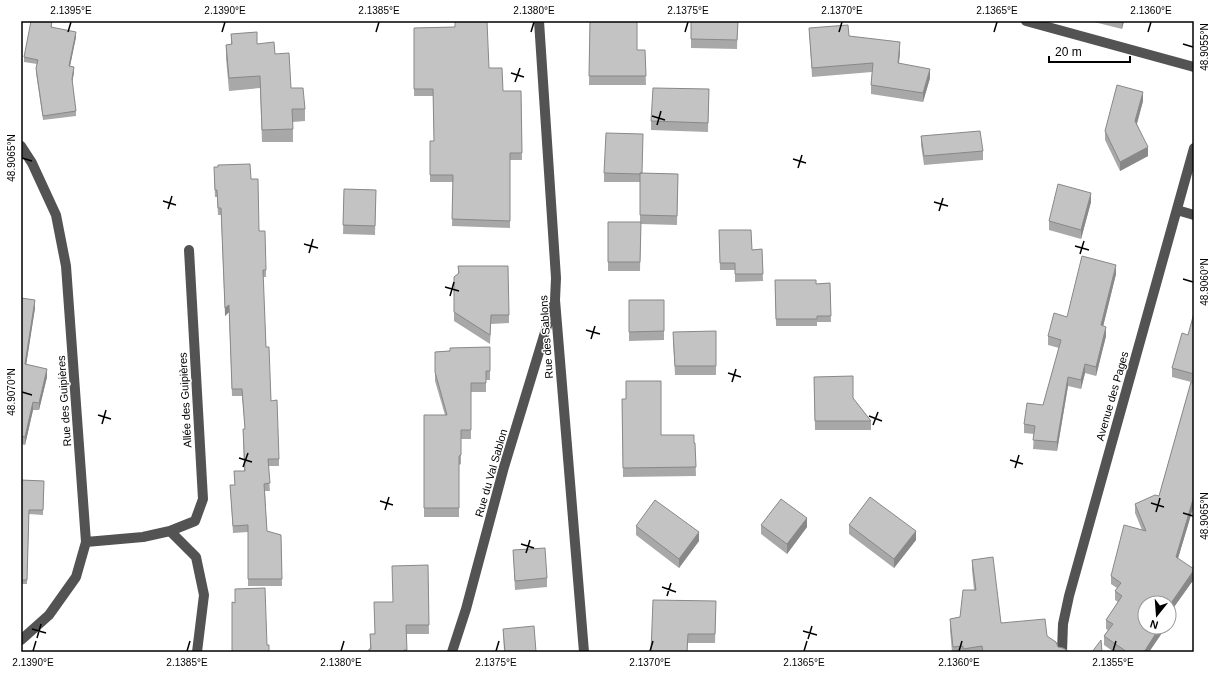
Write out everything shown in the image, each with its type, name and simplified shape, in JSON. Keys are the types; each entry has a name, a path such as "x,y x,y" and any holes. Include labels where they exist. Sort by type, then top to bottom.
{"street":[{"name":"Rue des Sablons","path":"539,21 556,278 554,300 584,652"},
{"path":"1026,21 1194,67"},
{"name":"Rue des Guipières","path":"21,146 32,163 56,215 66,266 86,542 76,577 49,615 21,640"},
{"name":"Avenue des Pages","path":"1062,652 1063,624 1069,596 1194,148"},
{"path":"1177,210 1194,215"},
{"name":"Allée des Guipières","path":"86,542 143,538 170,531 195,521 203,499 189,250"},
{"name":"Rue du Val Sablon","path":"452,652 466,609 504,468 554,300"},
{"path":"170,531 196,557 204,595 197,652"}],"building":[{"path":"31,21 52,21 51,27 76,32 69,66 74,67 72,79 76,111 43,116 36,68 38,60 24,57"},
{"path":"455,21 487,21 489,68 502,68 503,91 521,91 522,153 510,153 510,221 452,219 453,175 430,175 430,141 434,141 433,89 414,89 414,28 455,27"},
{"path":"590,21 637,21 637,50 645,50 646,76 589,76"},
{"path":"691,21 738,21 737,40 691,39"},
{"path":"848,25 849,36 900,42 898,63 930,69 923,93 871,85 873,63 812,68 809,28"},
{"path":"257,32 257,44 274,42 275,54 289,53 291,88 303,88 305,109 292,109 293,129 262,130 260,76 229,78 226,45 232,44 231,34"},
{"path":"1117,85 1143,92 1135,121 1148,147 1120,162 1105,131"},
{"path":"653,88 709,89 708,123 651,121"},
{"path":"980,131 983,151 924,156 921,136"},
{"path":"606,133 643,134 642,173 604,173"},
{"path":"250,164 251,179 258,179 259,231 265,231 266,270 263,270 266,347 269,347 271,401 277,400 279,459 268,459 270,483 264,484 267,531 281,535 282,579 248,579 248,525 233,526 230,485 235,485 234,471 245,471 243,429 245,429 242,389 232,389 229,305 225,308 221,208 218,208 217,190 215,190 214,167 218,167 218,165"},
{"path":"640,173 678,174 677,216 640,215"},
{"path":"1058,184 1091,193 1081,230 1049,221"},
{"path":"344,189 376,190 375,226 343,225"},
{"path":"608,222 641,222 640,262 608,262"},
{"path":"719,230 751,230 752,250 762,249 763,274 735,274 735,263 720,263"},
{"path":"1082,256 1116,265 1101,325 1106,327 1096,367 1085,364 1081,380 1068,377 1057,442 1033,440 1035,426 1024,424 1027,403 1043,405 1061,340 1048,336 1054,313 1067,317"},
{"path":"458,266 508,266 509,315 491,315 490,335 454,312 454,277 459,273"},
{"path":"775,280 816,280 816,284 830,283 831,316 817,316 817,319 776,319"},
{"path":"21,298 35,300 25,364 47,369 39,403 33,402 25,437 21,436"},
{"path":"629,300 664,300 664,331 629,332"},
{"path":"1194,313 1194,374 1172,368 1182,333 1188,335"},
{"path":"716,331 716,366 675,366 673,332"},
{"path":"490,347 490,371 486,371 486,383 471,383 471,430 461,430 461,455 459,456 459,508 424,508 424,415 447,415 435,372 435,352 450,351 450,348"},
{"path":"853,376 853,398 871,421 815,421 814,377"},
{"path":"626,381 661,381 661,435 694,435 696,467 623,468 622,399 626,399"},
{"path":"1191,382 1194,383 1194,496 1176,557 1194,570 1177,595 1137,595 1137,635 1155,635 1144,652 1127,652 1104,636 1113,624 1106,620 1122,596 1115,591 1121,583 1111,576 1124,525 1146,531 1135,504 1155,495 1159,496"},
{"path":"21,480 44,481 43,510 29,510 27,580 21,580"},
{"path":"870,497 916,531 894,559 849,525"},
{"path":"781,499 807,518 787,544 761,525"},
{"path":"655,500 699,532 679,559 636,526"},
{"path":"545,548 547,578 515,581 513,550"},
{"path":"993,557 1001,623 1045,619 1047,636 1056,642 1058,647 1070,652 983,652 982,646 963,649 963,646 953,647 950,619 960,617 963,590 976,590 972,560"},
{"path":"428,565 429,625 406,625 407,650 404,650 404,652 369,652 369,649 371,649 370,634 375,634 374,602 393,602 392,566"},
{"path":"265,588 267,645 269,645 269,652 232,652 232,602 235,603 235,589"},
{"path":"653,600 716,601 715,634 688,634 687,652 651,652"},
{"path":"534,626 536,652 505,652 503,629"},
{"path":"1101,640 1102,652 1092,652"}]}
